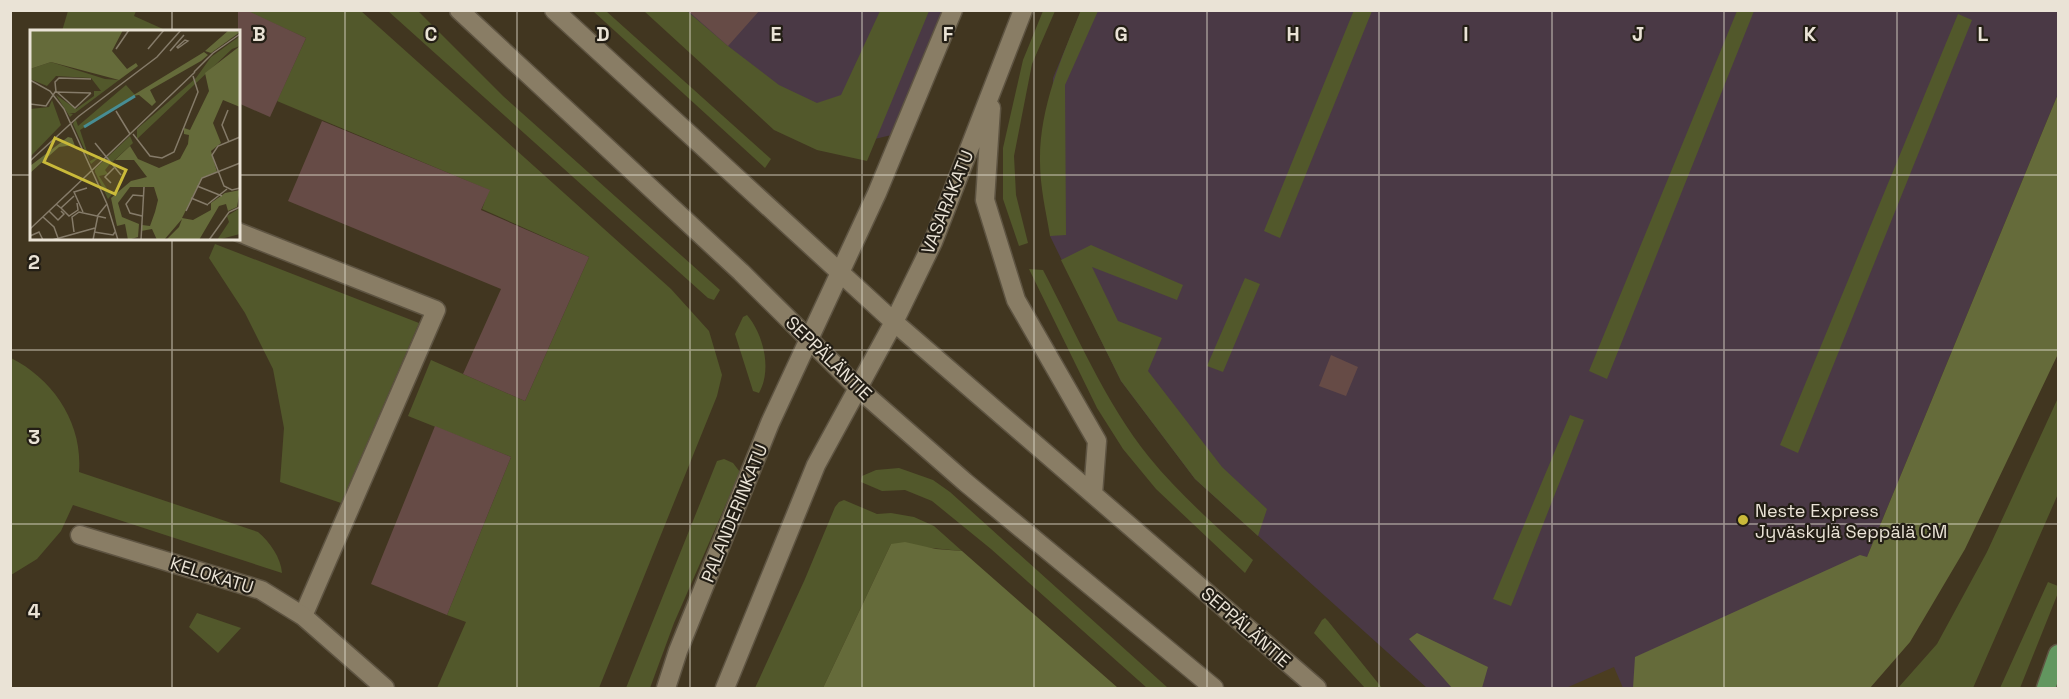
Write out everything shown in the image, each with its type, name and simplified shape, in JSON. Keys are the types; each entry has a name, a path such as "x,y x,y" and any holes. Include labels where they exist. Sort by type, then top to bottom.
{"main road":[{"path":"2046,688 2058,654"}],"street":[{"name":"SEPPÄLÄNTIE","path":"459,10 741,272 859,388 965,482 1214,688"},
{"name":"SEPPÄLÄNTIE","path":"554,10 894,322 1317,688"},
{"path":"810,340 877,194 953,10"},
{"name":"VASARAKATU","path":"859,388 933,242 1023,10"},
{"path":"992,93 985,200 1016,300 1097,441 1093,494"},
{"path":"240,233 436,309 303,616"},
{"name":"PALANDERINKATU","path":"666,688 678,651 770,423 810,340"},
{"path":"724,688 816,465 859,388"},
{"name":"KELOKATU","path":"80,535 261,590 303,616 385,688"}],"shaded area":[{"path":"672,11 949,11 900,133 845,146"},
{"path":"1081,11 2058,11 2058,94 1867,557 1808,688 1427,688 1195,479 1121,381 1050,236 1053,78"},
{"path":"1614,667 1623,688 1566,688"}],"green space":[{"path":"1081,10 1098,11 1065,85 1066,235 1050,236 1040,171 1043,123 1053,84"},
{"path":"1354,10 1372,11 1280,238 1264,231"},
{"path":"68,11 136,11 134,16 163,29 163,30 62,30"},
{"path":"246,11 361,11 671,289 709,331 722,375 717,396 599,688 437,688 466,622 447,615 511,457 408,416 431,360 525,401 589,257 482,209 489,190 277,101 306,38"},
{"path":"388,11 418,11 503,96 720,290 714,300 708,298"},
{"path":"593,11 606,11 771,159 765,168"},
{"path":"644,11 687,11 779,85 817,103 841,95 880,11 929,11 867,161 817,150 774,130"},
{"path":"1043,11 1055,11 1032,64 1014,156 1016,195 1028,243 1019,246 1003,199 1003,148 1023,60"},
{"path":"1737,11 1754,11 1607,379 1589,371"},
{"path":"1958,14 1972,20 1798,453 1780,445"},
{"path":"2058,94 2058,354 1965,549 1910,642 1870,688 1633,688 1635,657 1860,555 1867,557"},
{"path":"215,244 419,323 341,503 280,482 284,428 273,369 245,313 209,258"},
{"path":"1091,245 1183,285 1177,300 1092,267 1118,321 1162,338 1148,371 1222,467 1267,509 1258,536 1195,479 1121,381 1061,260"},
{"path":"1029,269 1043,270 1105,391 1149,457 1186,498 1253,560 1245,573 1156,489 1123,449 1097,408"},
{"path":"1245,278 1260,284 1223,372 1207,366"},
{"path":"747,315 758,332 764,353 765,374 759,393 753,391 735,334 743,317"},
{"path":"11,358 40,378 62,404 76,436 79,472 258,532 274,551 280,562 282,573 73,505 61,531 37,559 11,575"},
{"path":"2058,398 2058,494 1973,688 1898,688 1937,644 1987,552"},
{"path":"1570,415 1584,420 1511,606 1493,599"},
{"path":"724,459 733,463 740,472 674,623 650,688 626,688 717,461"},
{"path":"899,468 933,480 950,492 1168,688 1147,688 991,549 932,501 905,490 882,491 861,482 862,476 876,470"},
{"path":"844,500 877,514 891,513 914,517 934,526 962,551 891,544 823,688 755,688 835,507"},
{"path":"905,542 936,549 962,551 1118,688 823,688 891,544"},
{"path":"2048,582 2058,586 2058,593 2020,688 2000,688"},
{"path":"197,613 241,628 218,653 189,627"},
{"path":"1325,618 1382,688 1365,688 1314,633"},
{"path":"1417,633 1488,667 1482,688 1452,688 1409,639"}],"building":[{"path":"238,10 246,10 306,38 270,117 240,104 240,30 238,30"},
{"path":"687,10 760,10 728,46"},
{"path":"322,121 490,190 481,210 589,257 525,401 463,374 501,289 288,201"},
{"path":"1331,355 1358,367 1346,396 1319,386"},
{"path":"435,426 511,457 447,615 371,584"}],"place":[{"name":"Neste Express Jyväskylä Seppälä CM","path":"1743,520"}]}
